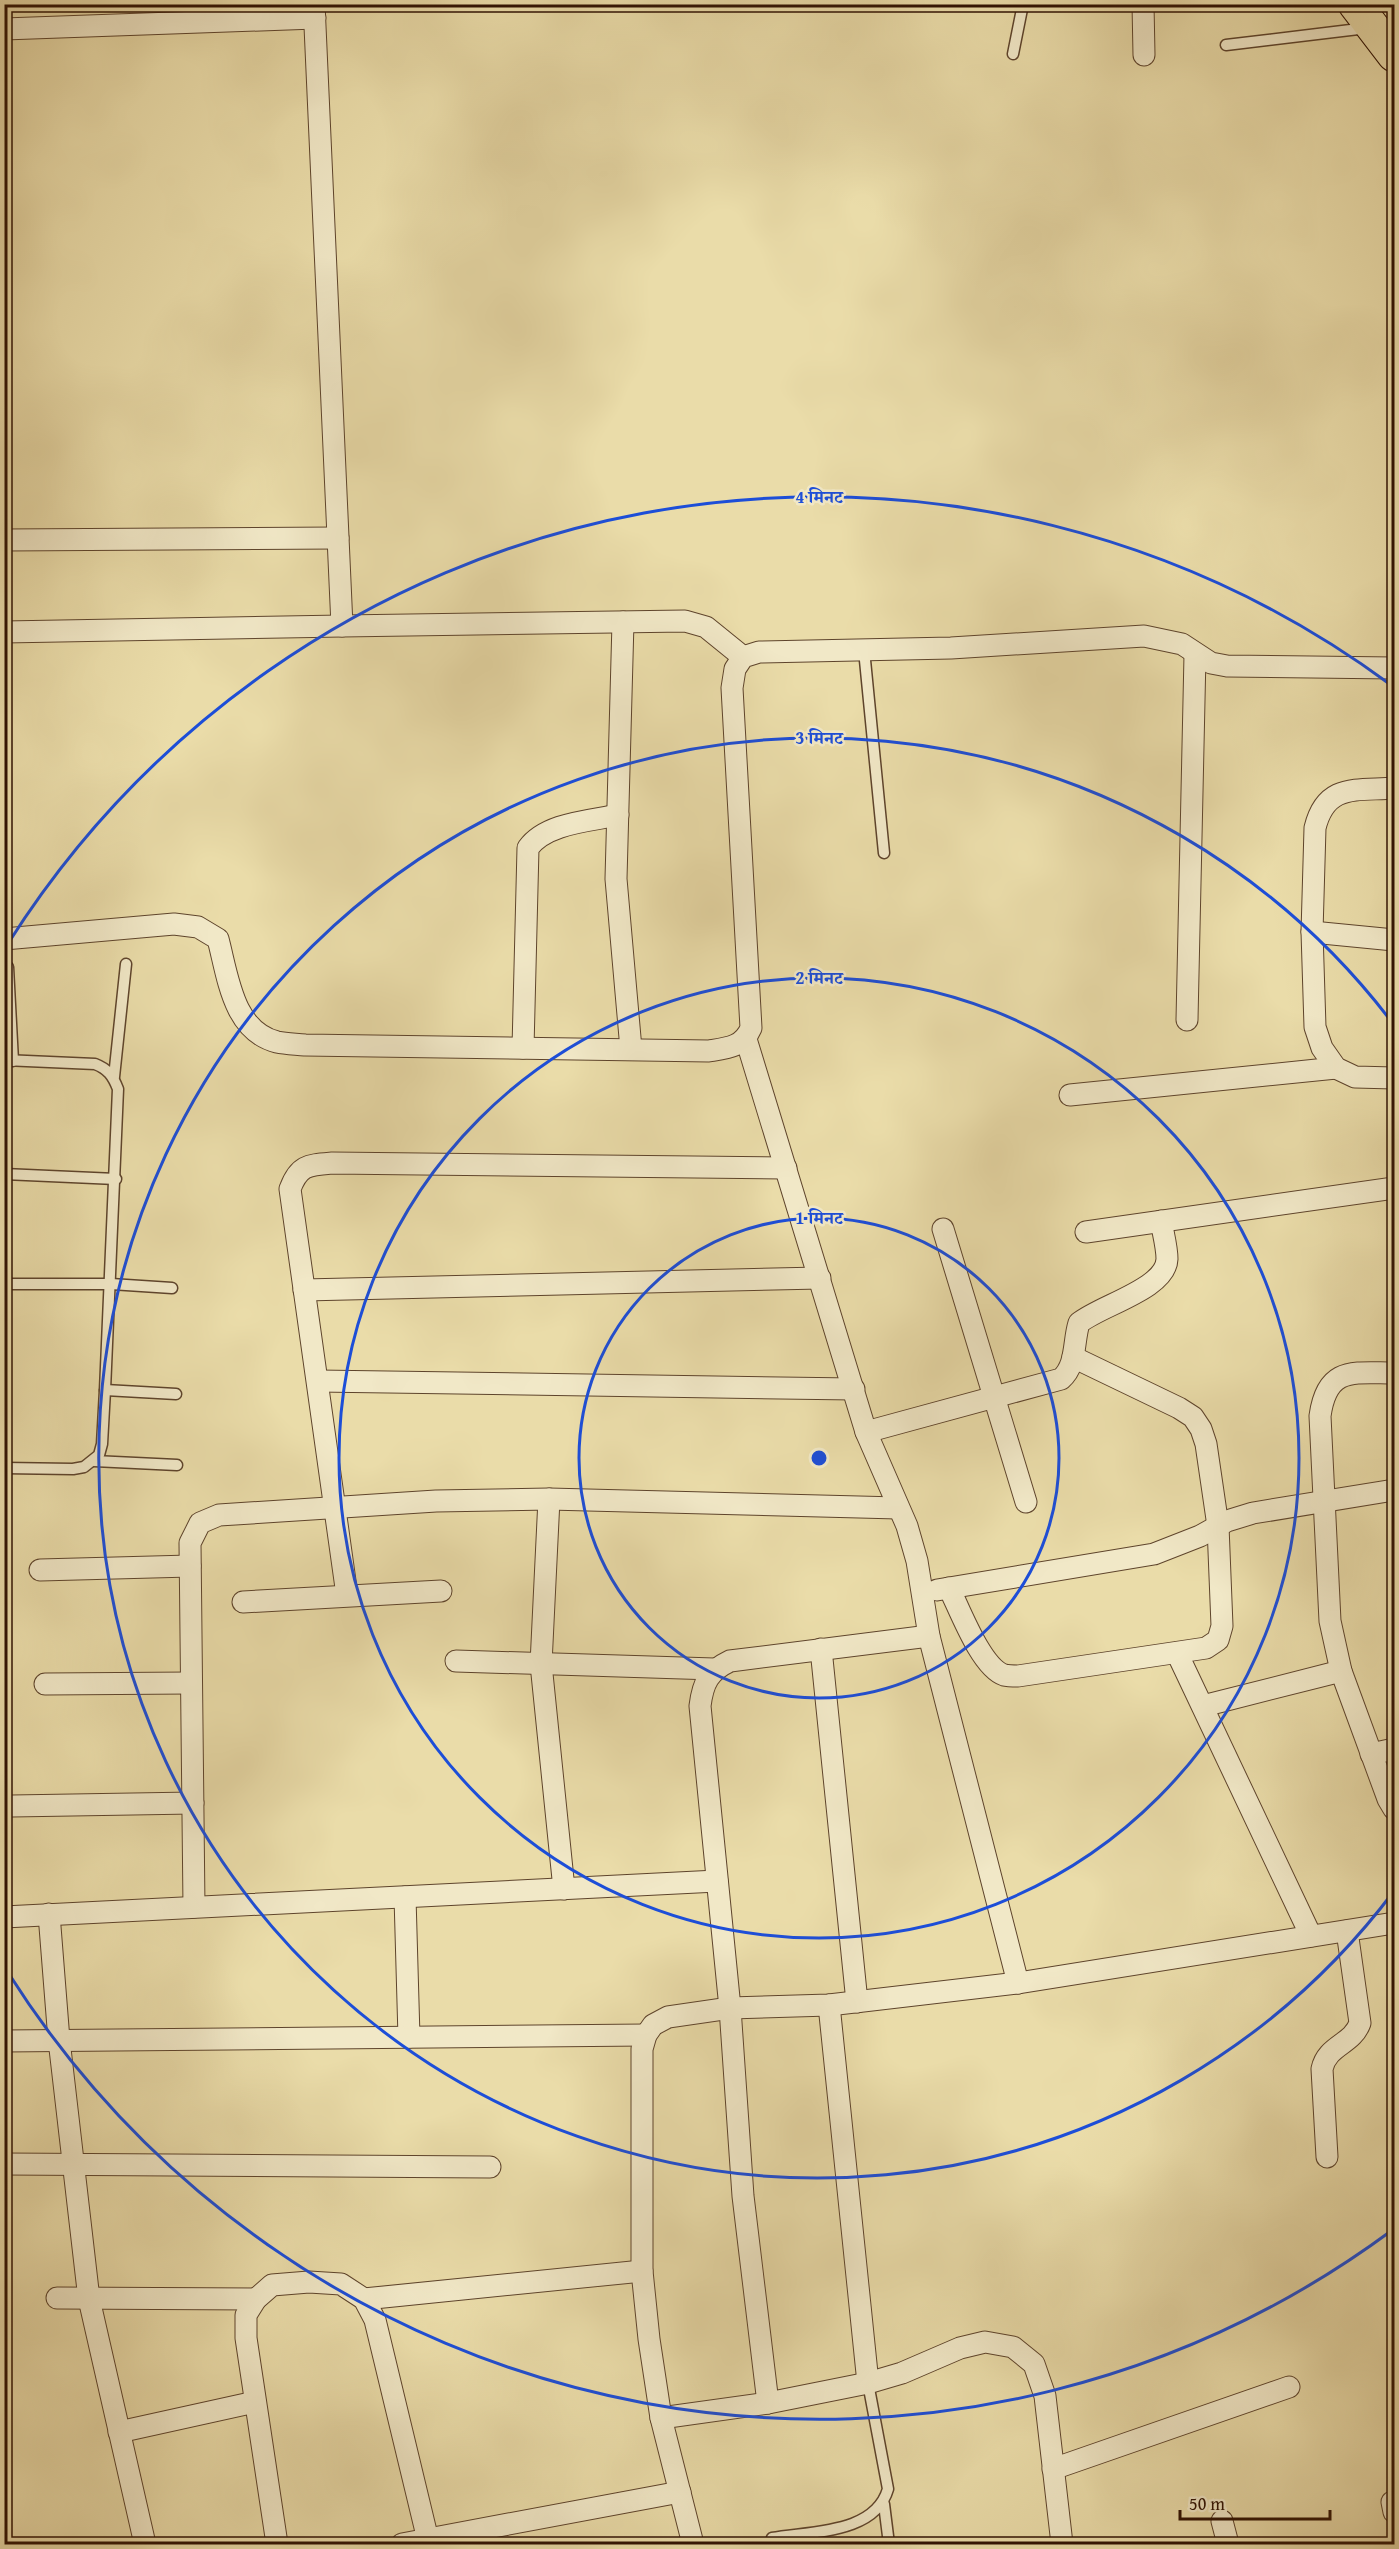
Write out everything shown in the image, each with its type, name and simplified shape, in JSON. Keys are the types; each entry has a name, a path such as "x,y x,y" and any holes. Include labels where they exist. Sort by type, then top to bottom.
{"highway":[{"path":"1364,16 1395,55"}],"street":[{"path":"1143,4 1144,55"},
{"path":"4,29 315,11 342,626"},
{"path":"4,540 338,538"},
{"path":"4,632 685,621 706,627 743,657"},
{"path":"623,622 616,879 631,1049"},
{"path":"1018,1983 929,1636 917,1561 898,1508 866,1432 746,1040 751,1028 751,1010 732,688 735,669 743,657 759,652 951,648 1144,636 1182,644 1195,655 1211,663 1227,666 1395,668"},
{"path":"1187,1020 1195,655"},
{"path":"1395,789 1341,792 1327,799 1318,813 1315,828 1312,932 1315,1027 1322,1048 1336,1068 1355,1077 1395,1078"},
{"path":"523,1048 528,848 535,838 548,831 618,815"},
{"path":"4,939 174,924 198,927 218,939 237,1008 251,1029 276,1042 709,1052 734,1046 746,1040"},
{"path":"1312,932 1395,940"},
{"path":"1070,1095 1336,1068"},
{"path":"346,1594 336,1507 290,1189 295,1174 309,1166 332,1163 786,1168"},
{"path":"1086,1232 1395,1188"},
{"path":"866,1432 1061,1379 1068,1373 1073,1358 1079,1323 1092,1313 1149,1286 1161,1276 1167,1260 1161,1221"},
{"path":"943,1229 1026,1502"},
{"path":"304,1290 820,1278"},
{"path":"949,1588 982,1653 992,1667 1004,1675 1018,1676 1178,1653 1206,1648 1218,1640 1222,1626 1218,1527 1206,1444 1201,1430 1193,1418 1179,1408 1073,1358"},
{"path":"1395,1373 1350,1373 1333,1382 1323,1394 1320,1416 1330,1621 1341,1671 1388,1799 1395,1809"},
{"path":"318,1381 854,1389"},
{"path":"922,1593 1154,1554 1174,1548 1253,1513 1395,1490"},
{"path":"549,1499 541,1664 564,1889"},
{"path":"194,1907 190,1543 200,1524 219,1515 436,1501 549,1499 898,1508"},
{"path":"40,1570 190,1566"},
{"path":"243,1602 346,1594 441,1591"},
{"path":"768,2403 743,2196 730,2008 700,1706 702,1686 714,1669 730,1661 929,1636"},
{"path":"821,1649 857,2002"},
{"path":"1178,1653 1311,1936"},
{"path":"456,1662 714,1669"},
{"path":"1203,1706 1341,1671"},
{"path":"45,1684 191,1683"},
{"path":"1371,1754 1395,1749"},
{"path":"12,1806 193,1803"},
{"path":"4,1917 717,1881"},
{"path":"405,1897 409,2037"},
{"path":"49,1914 59,2040 89,2299 145,2544"},
{"path":"693,2544 661,2418 642,2271 642,2049 646,2035 653,2025 668,2017 730,2008 829,2005 1018,1983 1395,1923"},
{"path":"1327,2157 1322,2069 1324,2059 1330,2051 1356,2034 1360,2023 1347,1931"},
{"path":"829,2005 868,2383"},
{"path":"4,2041 646,2035"},
{"path":"4,2164 490,2167"},
{"path":"364,2299 642,2271"},
{"path":"277,2544 246,2338 246,2315 256,2299 272,2285 309,2282 341,2284 364,2299 375,2320 428,2542"},
{"path":"57,2298 256,2299"},
{"path":"661,2418 768,2403 868,2383 902,2373 960,2348 985,2342 1013,2347 1034,2364 1045,2396 1062,2544"},
{"path":"1053,2469 1289,2387"},
{"path":"119,2432 255,2402"},
{"path":"402,2544 428,2542 680,2492"},
{"path":"1222,2521 1228,2544"}],"lane":[{"path":"1013,54 1023,4"},
{"path":"1226,45 1364,16"},
{"path":"864,651 884,854"},
{"path":"114,1077 126,964"},
{"path":"8,967 9,1060 95,1064 105,1067 114,1077 118,1089 116,1179 102,1444 94,1461"},
{"path":"4,1174 116,1179"},
{"path":"4,1284 111,1284 172,1288"},
{"path":"105,1390 176,1394"},
{"path":"4,1468 73,1469 84,1467 94,1461 177,1465"},
{"path":"868,2383 888,2489 884,2504 889,2544"},
{"path":"772,2538 855,2524 871,2516 884,2504"}]}
